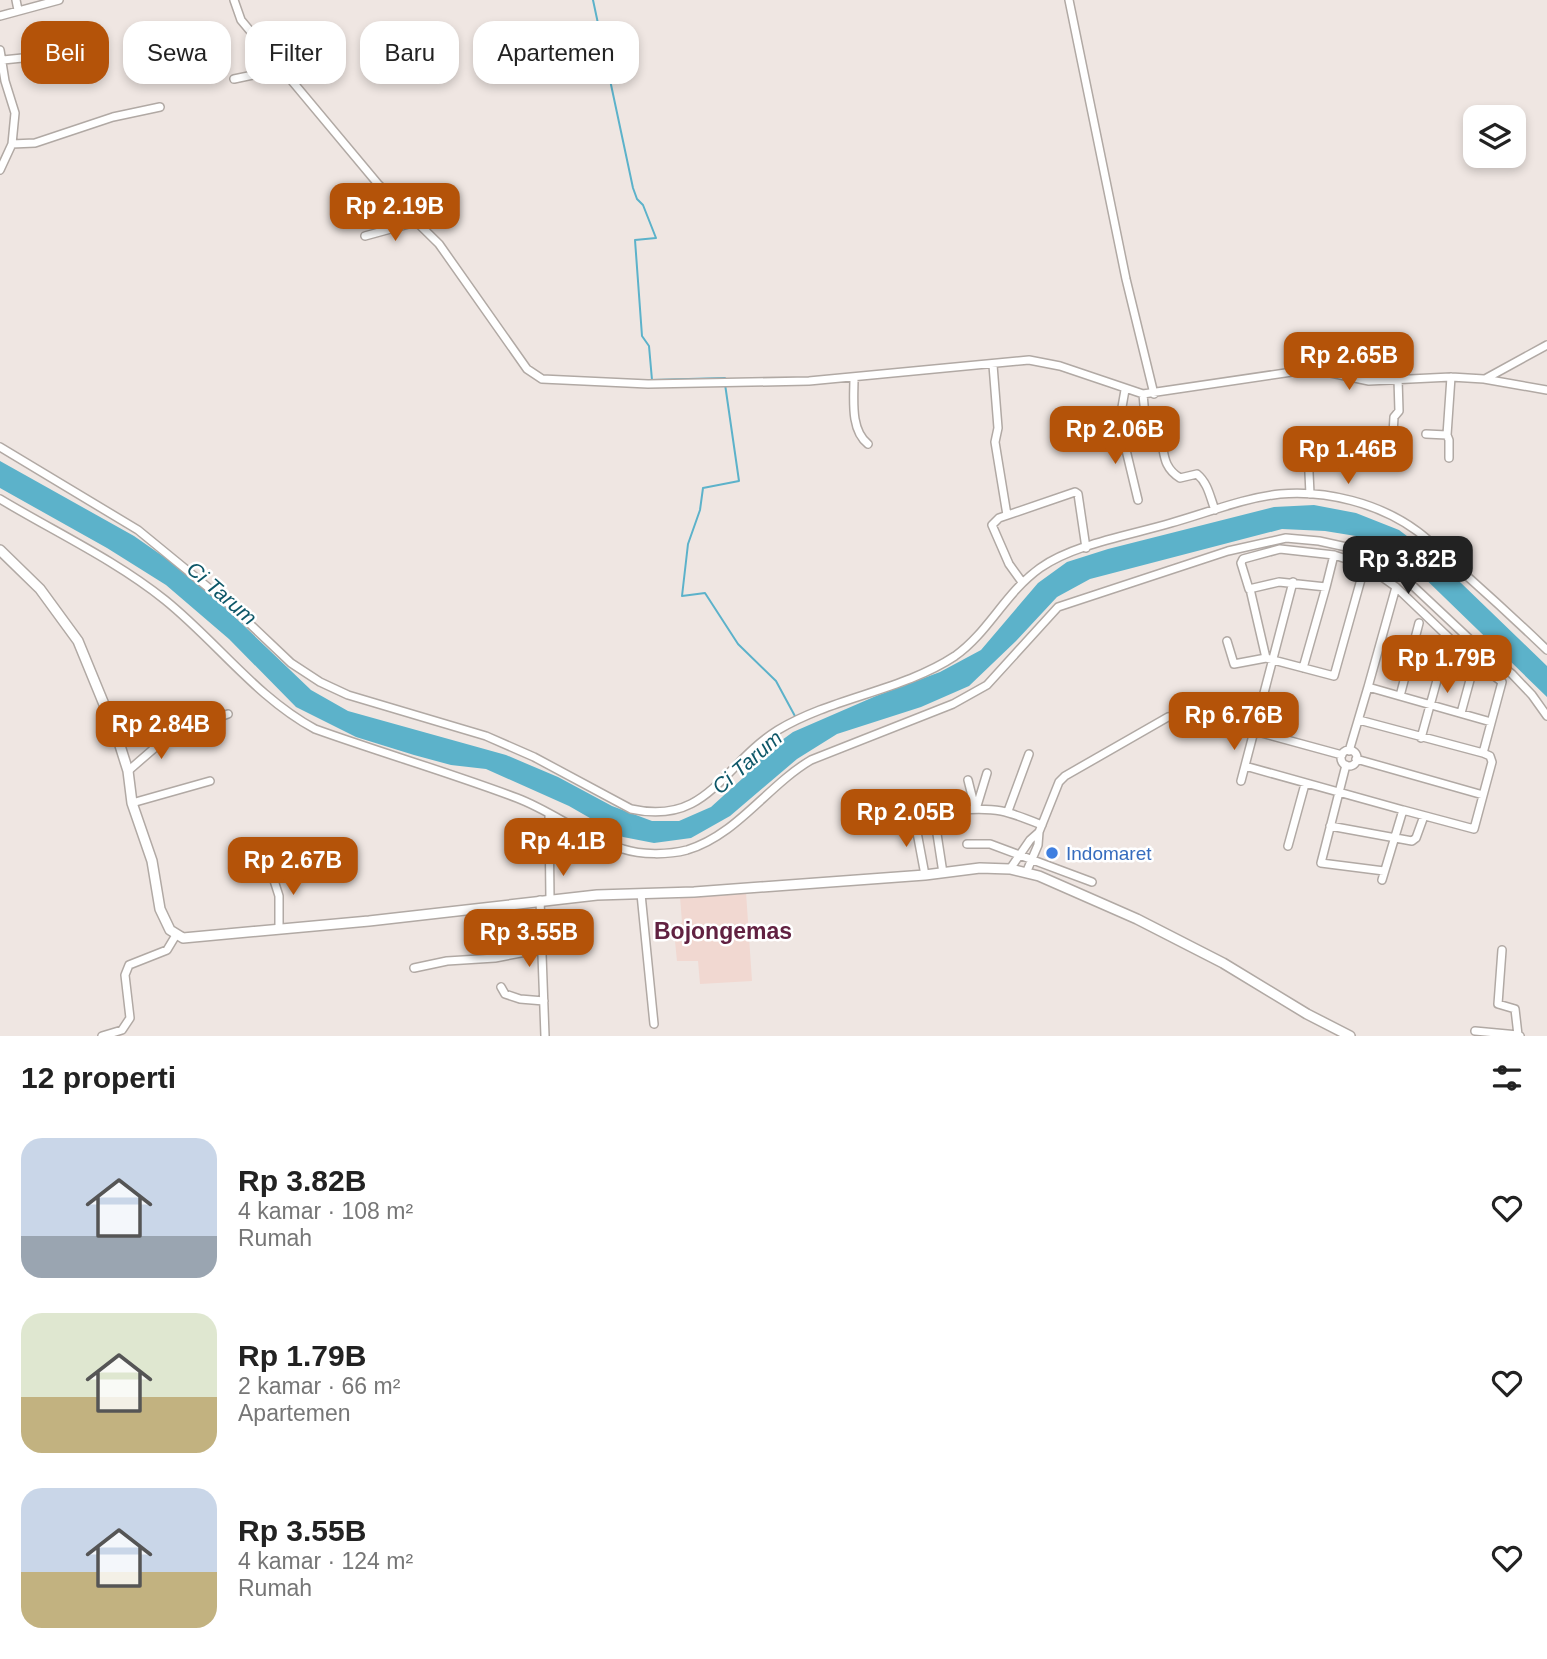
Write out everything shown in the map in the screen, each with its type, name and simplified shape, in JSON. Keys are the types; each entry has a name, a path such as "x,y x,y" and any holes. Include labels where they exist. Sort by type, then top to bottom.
{"main road":[{"path":"0,550 40,589 78,641 117,736 128,771 132,803 152,861 160,909 170,930 176,935 192,939 545,900 925,875 981,868 1010,869 1059,885 1169,935 1350,1036"}],"street":[{"path":"16,0 18,10"},
{"path":"0,16 59,0"},
{"path":"234,0 245,25"},
{"path":"1069,0 1125,279 1154,394"},
{"path":"0,50 5,81 15,113 12,144 0,170"},
{"path":"3,60 21,58"},
{"path":"234,79 245,77"},
{"path":"295,84 378,184 439,244 527,369 542,379 648,384 854,378 1029,360 1060,366 1143,394 1312,369 1322,369 1356,379 1451,377 1484,379 1547,390"},
{"path":"12,144 36,143 113,117 160,107"},
{"path":"365,236 416,222"},
{"path":"1484,379 1547,345"},
{"path":"993,365 998,428 995,442 1007,515"},
{"path":"1449,458 1447,435 1451,377"},
{"path":"854,378 855,420 859,433 868,444"},
{"path":"1393,435 1394,417 1399,411 1398,379"},
{"path":"1122,407 1125,390"},
{"path":"1143,394 1146,427 1156,432 1168,467 1180,478 1197,474 1200,476 1215,510"},
{"path":"1120,425 1138,500"},
{"path":"1426,434 1447,435"},
{"path":"0,447 138,530 232,607 290,663 320,682 348,695 486,736 534,757 631,808 648,812 677,810 692,804 753,749 777,731 798,720 911,677 953,657 974,639 1022,582 1042,566 1090,546 1280,494 1310,494 1357,502 1378,509 1416,530 1547,649"},
{"path":"1308,452 1310,494"},
{"path":"1022,582 1009,564 992,524 1007,515 1075,492 1078,494 1090,546"},
{"path":"0,499 115,565 166,601 258,689 294,718 315,729 520,799 626,850 672,853 687,850 723,833 795,769 811,760 972,695 997,675 1058,607 1228,551 1286,538 1319,541 1360,550 1396,569 1478,647 1512,674 1547,716"},
{"path":"1270,659 1250,589 1247,587 1241,562 1243,559 1280,550 1334,555 1364,565 1384,576 1467,655 1502,681 1483,753"},
{"path":"1303,668 1334,555"},
{"path":"1227,641 1234,664 1270,659 1331,676 1336,673 1364,565"},
{"path":"1250,589 1279,582 1326,587"},
{"path":"1241,781 1255,732 1270,659 1293,582"},
{"path":"1026,873 1059,782 1168,717 1188,714 1346,753 1354,752 1356,759 1352,765 1342,762 1346,753 1359,720 1396,587"},
{"path":"1399,696 1419,623"},
{"path":"1421,738 1447,644"},
{"path":"1461,713 1473,669"},
{"path":"1368,687 1491,722"},
{"path":"1203,717 1214,710 1262,702"},
{"path":"128,771 158,745 182,730 228,714"},
{"path":"1245,766 1472,832 1492,762 1490,756 1359,720"},
{"path":"1008,811 1029,754"},
{"path":"1356,759 1483,795"},
{"path":"1346,765 1321,863 1384,871"},
{"path":"976,809 987,773"},
{"path":"968,780 976,809"},
{"path":"132,803 210,781"},
{"path":"1288,846 1305,784"},
{"path":"959,810 990,808 1008,811 1041,829"},
{"path":"1382,880 1403,810"},
{"path":"545,1036 542,949 549,814"},
{"path":"1330,826 1414,841 1424,816"},
{"path":"935,821 943,873"},
{"path":"916,827 925,875"},
{"path":"1010,869 1041,829"},
{"path":"967,845 990,844 1092,882"},
{"path":"271,872 279,896 279,928"},
{"path":"641,894 654,1024"},
{"path":"102,1036 122,1030 130,1018 125,975 129,965 167,950 176,935"},
{"path":"414,968 542,949"},
{"path":"1475,1031 1519,1036 1515,1009 1498,1004 1502,950"},
{"path":"501,987 505,994 520,999 544,1001"}],"shaded area":[{"path":"746,892 752,981 700,984 698,961 677,961 674,931 682,922 680,897"}],"water":[{"path":"0,461 134,536 177,566 217,600 311,690 348,711 506,755 558,777 612,806 652,821 679,821 711,807 743,778 767,751 793,732 940,672 981,650 1038,583 1067,562 1274,507 1314,505 1356,513 1399,530 1432,555 1547,666 1547,697 1412,566 1368,538 1325,531 1282,529 1090,579 1057,597 969,686 921,707 837,734 797,759 730,816 691,838 654,843 623,837 569,806 486,769 451,765 356,737 296,707 229,639 166,585 107,548 0,488"}],"waterway":[{"path":"593,0 633,188 656,238 635,240 642,336 649,346 652,380 725,378"},
{"path":"725,384 739,481 703,488 700,510 688,544 682,596 705,593 738,644 776,681 796,718"}],"tunnel":[{"path":"1120,425 1122,407"}],"place":[{"name":"Indomaret","path":"1052,853"}],"district":[{"name":"Bojongemas","path":"723,931"}],"water label":[{"name":"Ci Tarum","path":"222,593"},
{"name":"Ci Tarum","path":"747,762"}]}
